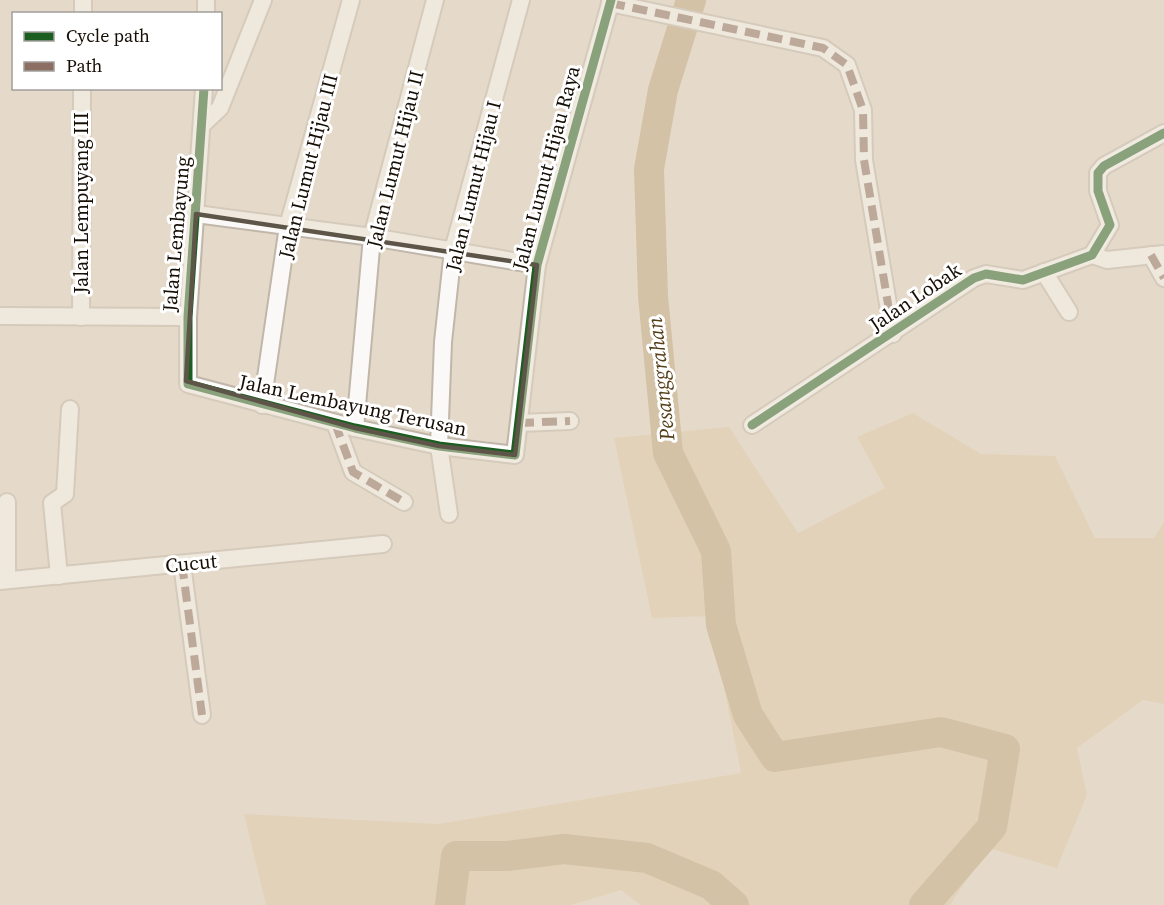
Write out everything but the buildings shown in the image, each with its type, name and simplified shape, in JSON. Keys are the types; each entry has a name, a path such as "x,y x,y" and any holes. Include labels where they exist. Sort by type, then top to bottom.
{"street":[{"path":"203,124 220,108 262,0"},
{"name":"Jalan Lumut Hijau III","path":"262,405 288,226 351,0"},
{"name":"Jalan Lumut Hijau II","path":"355,428 372,237 435,0"},
{"name":"Jalan Lumut Hijau I","path":"448,514 439,446 442,342 453,250 522,0"},
{"path":"610,2 823,48 847,64 863,110 864,160 893,334"},
{"name":"Jalan Lumut Hijau Raya","path":"515,455 537,265 610,2"},
{"name":"Jalan Lempuyang III","path":"81,317 82,90"},
{"name":"Jalan Lembayung","path":"186,381 188,317 204,90"},
{"path":"1164,133 1104,166 1098,173 1098,191 1110,225 1092,255 1107,260 1158,254 1164,278"},
{"path":"196,214 372,237 537,265"},
{"name":"Jalan Lobak","path":"752,425 893,334 974,278 986,274 1023,280 1092,255"},
{"path":"1044,272 1069,312"},
{"path":"0,316 188,317"},
{"name":"Jalan Lembayung Terusan","path":"186,381 191,386 355,428 439,446 515,455"},
{"path":"59,576 52,503 65,494 70,410"},
{"path":"519,423 570,421"},
{"path":"335,423 353,472 405,502"},
{"path":"3,581 7,502"},
{"name":"Cucut","path":"3,581 382,544"},
{"path":"182,564 202,715"}],"highlighted area":[{"path":"196,214 537,265 515,455 439,446 355,428 186,381"}],"shaded area":[{"path":"913,413 981,454 1055,456 1095,538 1154,538 1164,522 1164,704 1143,700 1077,748 1087,795 1057,868 988,848 950,905 641,905 621,890 571,905 266,905 244,814 438,824 741,773 710,616 652,618 614,438 729,427 798,533 885,488 857,437"}],"waterway":[{"name":"Pesanggrahan","path":"691,0 663,90 649,169 653,296 668,453 716,551 721,625 748,715 775,757 941,732 1005,749 992,827 924,905"},
{"name":"Pesanggrahan","path":"450,905 456,856 507,856 564,849 647,858 711,885 734,905"}],"marked path":[{"path":"610,3 823,48 847,65 863,110 864,160 893,334"},
{"path":"1151,255 1164,278"},
{"path":"519,423 570,421"},
{"path":"335,423 353,472 404,502"},
{"path":"182,564 202,715"}],"cycle path":[{"path":"204,90 188,317 188,384 355,428 439,446 515,455 537,265 611,0"},
{"path":"752,425 974,278 986,274 1023,280 1092,255 1110,225 1098,191 1098,173 1104,166 1164,133"}]}
